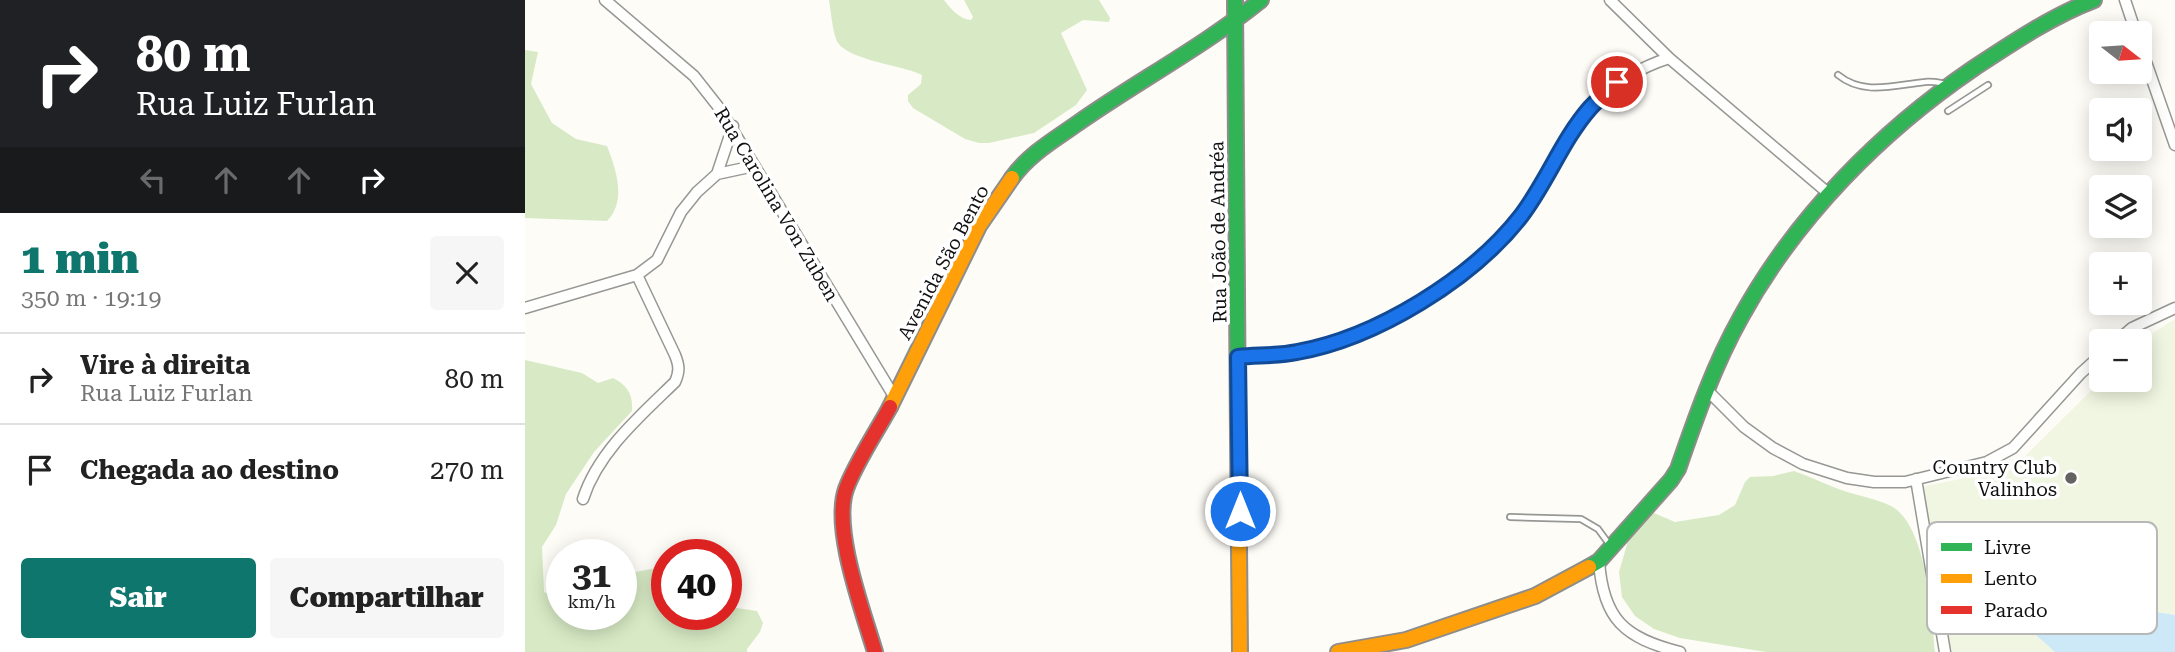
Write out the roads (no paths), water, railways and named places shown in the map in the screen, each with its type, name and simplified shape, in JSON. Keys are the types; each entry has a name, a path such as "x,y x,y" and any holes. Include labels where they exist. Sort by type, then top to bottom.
{"street":[{"name":"Rua Carolina Von Zuben","path":"605,0 694,76 733,126 754,166 895,398"},
{"name":"Rua João de Andréa","path":"1235,0 1240,652"},
{"name":"Avenida São Bento","path":"875,652 845,542 841,515 846,489 895,398 979,226 1024,161 1111,100 1235,21 1261,0"},
{"path":"1610,0 1669,58 1828,193"},
{"path":"2125,0 2132,21"},
{"path":"1338,652 1406,640 1535,596 1599,561 1678,470 1706,389 1731,334 1776,260 1828,193 1914,112 1993,54 2088,1"},
{"path":"1238,357 1297,352 1338,341 1385,324 1434,293 1483,256 1510,229 1589,108 1617,82 1641,68 1669,58"},
{"path":"2153,82 2175,145"},
{"path":"525,308 637,275 657,260 681,212 697,192 717,174 733,126"},
{"path":"717,174 754,166"},
{"path":"583,499 589,479 601,460 675,382 680,367 637,275"},
{"path":"2130,329 2175,309"},
{"path":"1706,389 1744,427 1803,464 1835,475 1874,482 1905,482 1987,463 2013,448 2089,366"},
{"path":"1916,479 1927,545"},
{"path":"1599,561 1601,586 1617,622 1651,645 1680,652"},
{"path":"1942,634 1945,652"}],"lane":[{"path":"1838,75 1848,83 1863,88 1894,87 1927,81 1952,84"},
{"path":"1948,111 1988,85"},
{"path":"1510,517 1581,519 1598,529 1611,548"}],"water":[{"path":"2157,612 2175,615 2175,652 2055,652 2035,634 2157,634"}],"place":[{"name":"Country Club Valinhos","path":"2071,478"}]}
